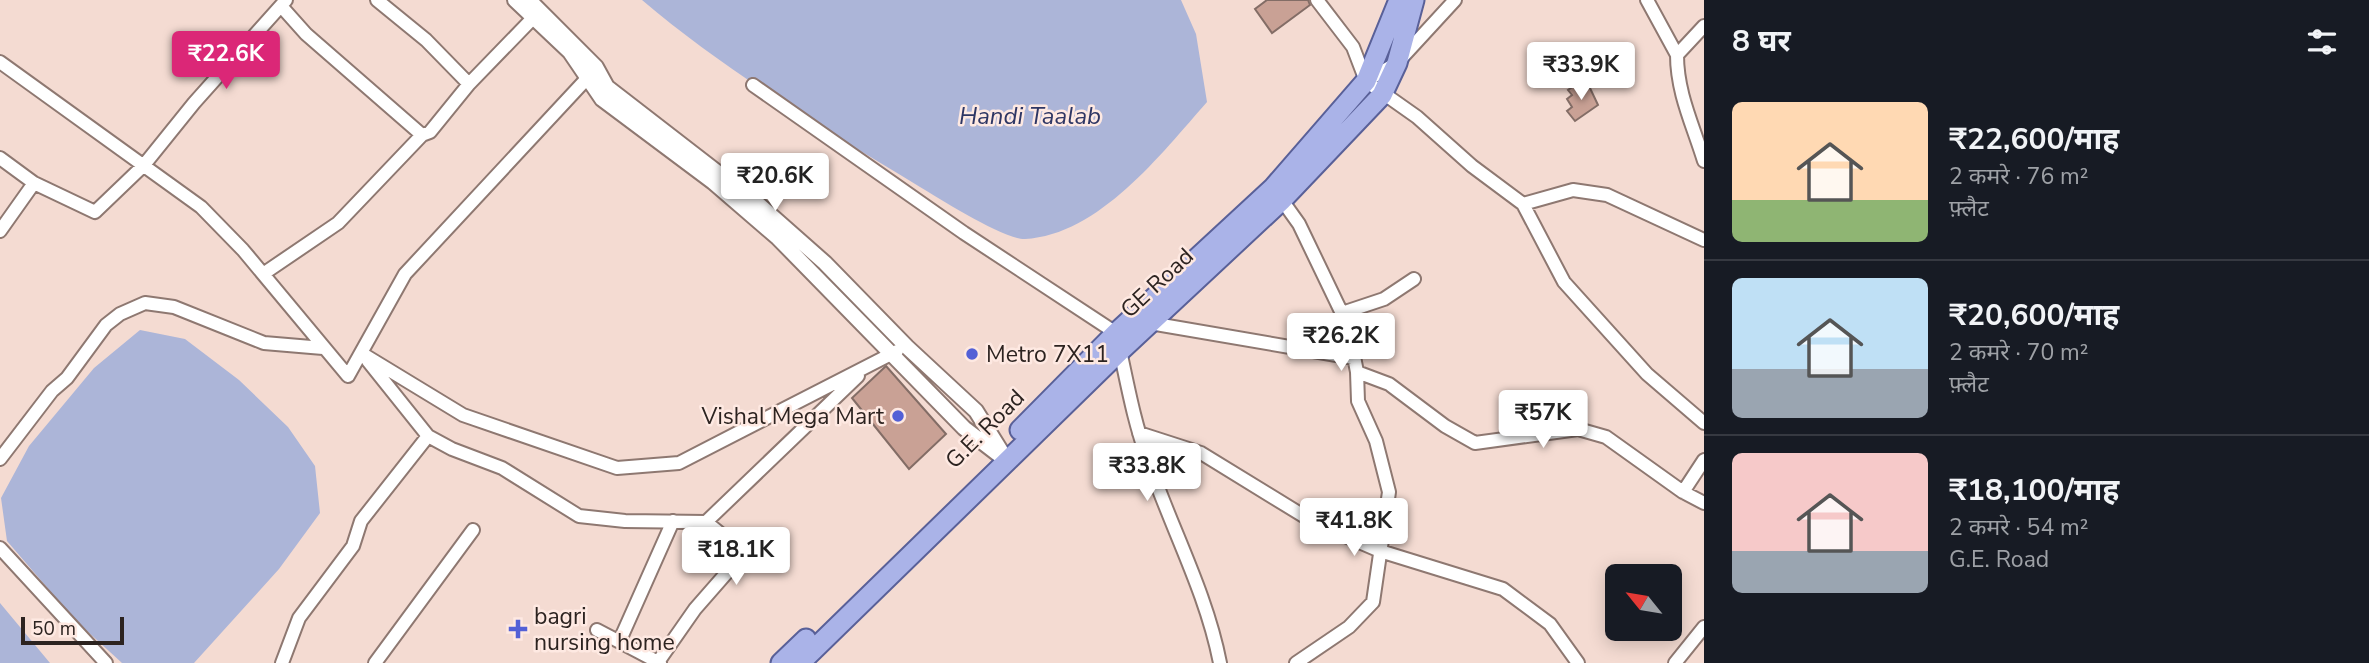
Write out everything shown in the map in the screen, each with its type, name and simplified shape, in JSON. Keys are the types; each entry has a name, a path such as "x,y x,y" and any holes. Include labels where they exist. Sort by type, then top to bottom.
{"main road":[{"path":"1118,342 1277,194 1366,81 1399,0"},
{"name":"GE Road","path":"800,663 1001,454 1118,342 1150,323 1277,194 1382,95 1396,62 1414,0"},
{"name":"G.E. Road","path":"781,663 1001,454"}],"street":[{"path":"377,0 426,40 469,85"},
{"path":"515,0 607,87 757,203 825,263 907,347 976,411 1001,454"},
{"path":"529,0 592,73 603,99 713,182 778,238 964,428 1001,454"},
{"path":"1317,0 1353,47 1366,81 1382,95 1417,117 1472,166 1523,204 1564,282 1647,374 1704,423"},
{"path":"1366,81 1396,62 1454,0"},
{"path":"1647,0 1677,55 1677,82 1704,161"},
{"path":"0,158 34,183 95,212 144,165 194,103 284,3 306,34 422,135"},
{"path":"262,274 338,223 422,135 454,106 469,85 533,18"},
{"path":"1677,55 1704,26"},
{"path":"0,62 201,207 348,376 405,274 592,73"},
{"path":"753,85 1118,342 1126,391 1139,433 1203,602 1220,663"},
{"path":"0,231 34,183"},
{"path":"1523,204 1573,190 1607,195 1704,240"},
{"path":"1277,194 1299,224 1342,313 1357,372 1358,401 1376,441 1388,492 1373,602 1349,627 1296,663"},
{"path":"1342,313 1384,299 1414,279"},
{"path":"0,459 52,391 67,378 106,325 120,314 145,303 174,307 264,343 324,348"},
{"path":"1150,323 1354,358"},
{"path":"361,353 463,415 617,468 679,463 907,347"},
{"path":"361,353 428,436 452,449 502,468 579,516 706,522 744,553 695,609 659,663 597,630"},
{"path":"706,522 868,366"},
{"path":"1357,372 1389,384 1445,426 1475,443 1578,429 1606,437 1683,492 1704,503"},
{"path":"1139,433 1201,453 1315,523 1380,551 1503,589 1550,624 1578,663"},
{"path":"282,663 299,618 353,546 361,521 428,436"},
{"path":"1683,492 1704,460"},
{"path":"620,640 673,521"},
{"path":"375,663 473,530"},
{"path":"0,548 106,663"},
{"path":"1675,663 1704,627"}],"water":[{"name":"Handi Taalab","path":"642,0 1181,0 1196,34 1207,102 1149,167 1103,208 1052,234 1016,238 957,209 813,122 708,52"},
{"path":"140,330 185,339 239,380 288,427 315,466 320,513 279,569 194,663 122,663 75,620 7,541 1,498 29,446 94,368"},
{"path":"0,603 50,663 0,663"}],"building":[{"path":"1267,0 1308,0 1310,5 1272,33 1255,9"},
{"path":"1578,83 1583,90 1589,86 1598,105 1575,121 1567,111 1572,107 1567,99 1572,95 1568,90"},
{"name":"Vishal Mega Mart","path":"886,366 946,434 909,469 852,398"}],"place":[{"name":"Metro 7X11","path":"972,354"},
{"name":"Vishal Mega Mart","path":"898,416"},
{"name":"bagri nursing home","path":"518,629"}]}
